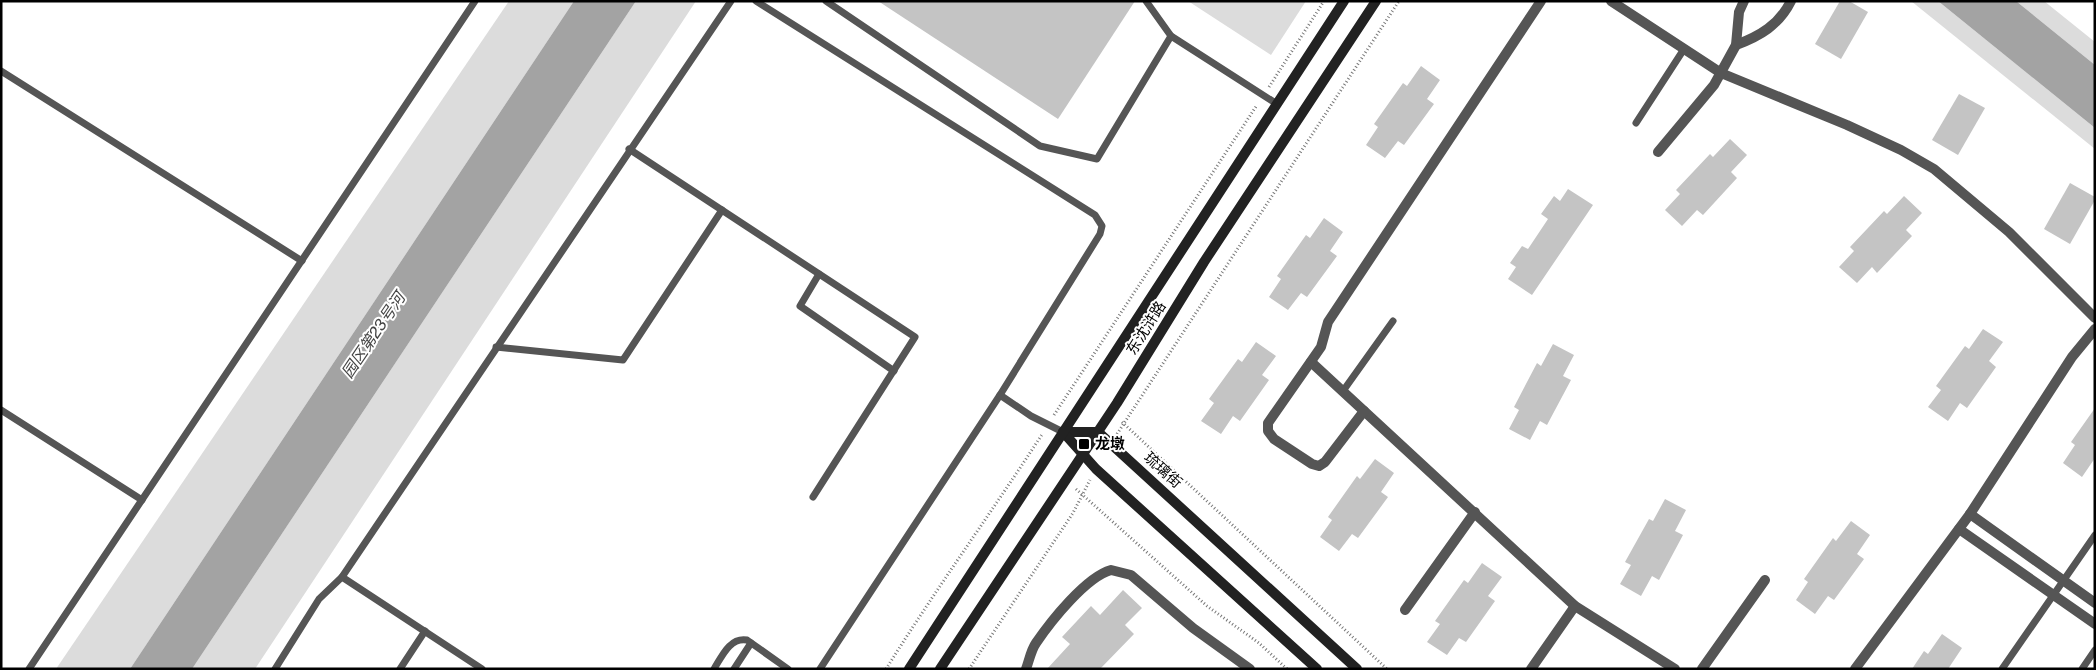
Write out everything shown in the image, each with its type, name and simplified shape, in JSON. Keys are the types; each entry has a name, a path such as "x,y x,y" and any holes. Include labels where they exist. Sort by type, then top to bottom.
{"main road":[{"name":"东沈浒路","path":"909,669 1344,1"},
{"name":"东沈浒路","path":"940,669 1111,413 1204,262 1376,1"},
{"path":"1063,432 1098,432"},
{"path":"1063,432 1082,456 1317,669"},
{"name":"琉璃街","path":"1098,432 1357,669"}],"street":[{"path":"1364,411 1325,462 1319,466 1312,464 1274,439 1268,431 1268,423 1320,348 1323,335 1334,314 1541,1"},
{"path":"1611,1 1721,73 1901,150 1934,170 2009,232 2095,318"},
{"path":"1658,152 1714,85 1721,73 1736,45 1739,12 1744,1"},
{"path":"1736,45 1768,30 1791,1"},
{"path":"1855,669 1970,514 2072,358 2095,328"},
{"path":"1311,362 1575,606 1675,669"},
{"path":"1405,610 1475,512"},
{"path":"1970,514 2095,603"},
{"path":"1959,529 2095,624"},
{"path":"1026,669 1035,644 1062,611 1093,578 1111,570 1131,575 1193,628 1243,667"},
{"path":"1702,669 1765,580"},
{"path":"1531,669 1575,606"}],"lane":[{"path":"29,669 475,1"},
{"path":"275,669 319,599 342,577 629,148 730,1"},
{"path":"756,1 1099,220 1102,226 1100,234 1000,395 820,669"},
{"path":"826,1 1040,146 1097,159 1171,36"},
{"path":"1146,1 1171,36 1277,104"},
{"path":"1636,123 1684,49"},
{"path":"1,70 302,261"},
{"path":"629,148 915,337 813,496"},
{"path":"496,347 623,360 722,210"},
{"path":"819,274 800,306 894,371"},
{"path":"1343,391 1392,321"},
{"path":"1000,395 1048,425 1063,432"},
{"path":"1,410 142,500"},
{"path":"2002,669 2095,535"},
{"path":"342,577 482,669"},
{"path":"400,669 425,631"},
{"path":"714,669 732,642 740,639 751,644 788,669"},
{"path":"734,669 751,644"},
{"path":"2082,669 2095,650"}],"path":[{"path":"886,669 918,617 971,542 1324,1"},
{"path":"1111,443 1400,1"},
{"path":"1074,385 1087,394"},
{"path":"1111,413 1387,669"},
{"path":"1030,452 1044,463"},
{"path":"970,669 1083,495 1096,469"},
{"path":"1066,481 1207,606 1259,643 1287,669"}],"shaded area":[{"path":"509,1 574,1 130,669 56,669"},
{"path":"636,1 696,1 255,669 192,669"},
{"path":"1188,1 1306,1 1271,55"},
{"path":"1911,1 1938,1 2095,128 2095,149"},
{"path":"2016,1 2044,1 2095,42 2095,65"}],"water":[{"name":"园区第23号河","path":"574,1 636,1 192,669 130,669"},
{"path":"1938,1 2016,1 2095,65 2095,128"}],"building":[{"path":"878,1 1135,1 1058,119"},
{"path":"1840,1 1849,1 1868,12 1841,59 1815,44"},
{"path":"1421,66 1440,80 1427,99 1434,104 1404,145 1398,141 1385,158 1366,145 1378,127 1374,124 1403,83 1407,86"},
{"path":"1959,94 1985,108 1958,155 1932,140"},
{"path":"1730,139 1747,155 1731,172 1737,178 1703,215 1697,210 1682,226 1665,210 1680,194 1676,190 1710,154 1713,157"},
{"path":"2070,183 2095,197 2095,200 2070,244 2044,229"},
{"path":"1568,189 1593,205 1532,295 1508,279 1516,267 1510,263 1522,246 1528,249 1548,219 1541,214 1554,196 1560,201"},
{"path":"1904,196 1922,213 1906,230 1912,236 1877,273 1872,267 1857,283 1839,267 1854,251 1850,247 1884,211 1887,214"},
{"path":"1324,218 1343,232 1330,251 1337,256 1307,297 1301,293 1288,310 1269,297 1281,279 1277,276 1306,235 1310,238"},
{"path":"1983,329 2003,342 1989,361 1996,367 1967,408 1960,403 1948,421 1928,407 1941,390 1936,386 1965,346 1969,349"},
{"path":"1256,342 1276,356 1262,375 1269,380 1240,421 1233,416 1221,434 1201,421 1214,403 1209,399 1238,359 1242,362"},
{"path":"1553,344 1574,355 1563,376 1571,380 1547,425 1540,421 1530,440 1509,429 1519,410 1514,407 1537,363 1541,366"},
{"path":"2095,408 2095,458 2082,477 2063,463 2075,445 2071,442"},
{"path":"1375,459 1394,473 1381,492 1388,497 1358,538 1352,534 1339,551 1320,537 1332,520 1328,517 1357,476 1360,479"},
{"path":"1665,499 1686,510 1675,531 1683,535 1659,580 1652,576 1641,596 1620,584 1631,565 1625,562 1649,519 1653,521"},
{"path":"1851,521 1870,535 1857,554 1864,559 1834,600 1828,596 1815,614 1796,600 1808,582 1804,579 1833,538 1836,541"},
{"path":"1482,563 1502,577 1488,596 1495,601 1466,642 1459,638 1447,655 1427,642 1440,624 1435,621 1464,580 1468,583"},
{"path":"1123,590 1142,608 1125,625 1134,634 1100,669 1047,669 1070,644 1062,637 1091,606 1100,615"},
{"path":"1942,634 1962,648 1948,669 1912,669 1924,651 1928,654"}],"place":[{"name":"龙墩","path":"1084,444"}]}
